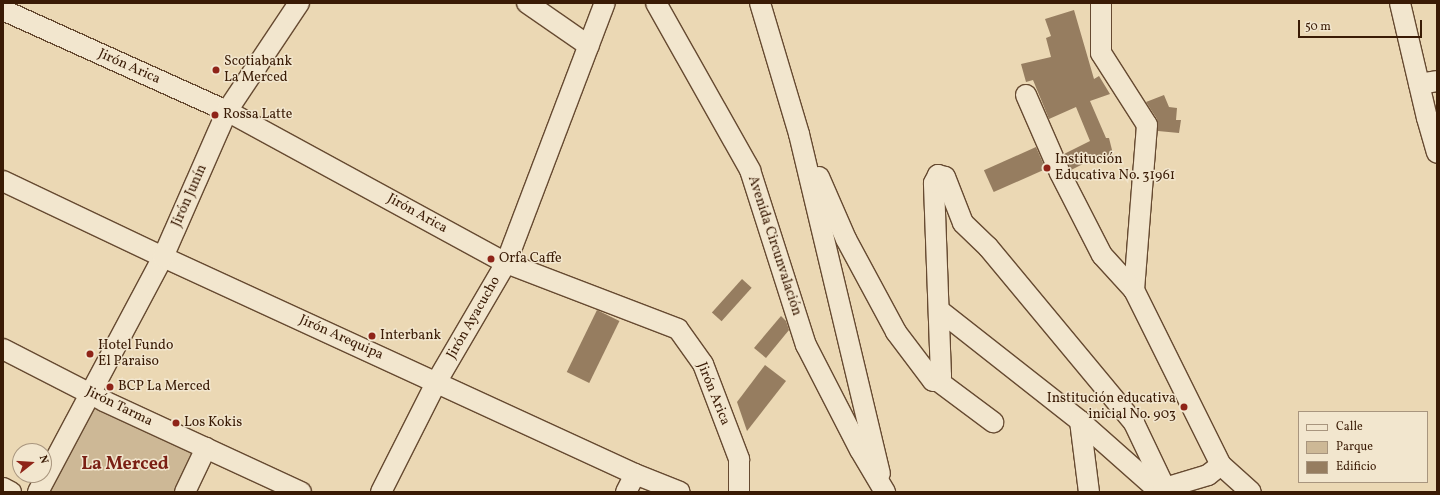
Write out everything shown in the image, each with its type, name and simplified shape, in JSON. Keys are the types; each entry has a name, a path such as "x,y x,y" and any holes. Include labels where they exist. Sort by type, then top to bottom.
{"street":[{"name":"Jirón Junín","path":"38,492 163,257 227,111 298,3"},
{"path":"527,3 589,46"},
{"name":"Jirón Ayacucho","path":"380,492 437,381 506,263 605,3"},
{"name":"Avenida Circunvalación","path":"656,3 750,170 806,345 860,450 885,492"},
{"path":"760,3 805,158 885,492"},
{"path":"1101,3 1101,53 1147,125 1134,290"},
{"path":"1400,3 1428,83 1437,153"},
{"name":"Jirón Arica","path":"3,10 227,111 506,263 678,329 703,364 739,460 739,492"},
{"path":"1026,95 1060,173 1102,255 1134,290 1221,465 1251,492"},
{"path":"805,158 818,176 846,239 896,332 933,381 938,381 993,422"},
{"path":"938,381 941,376 934,183 938,175 945,177 963,223 988,247 1134,423 1161,490"},
{"name":"Jirón Arequipa","path":"3,181 163,257 437,381 635,474 680,492"},
{"path":"939,310 1080,421 1161,490"},
{"name":"Jirón Tarma","path":"3,349 90,394 301,492"},
{"path":"1080,421 1089,492"},
{"path":"185,492 206,448"},
{"path":"1161,490 1208,475 1221,465"},
{"path":"626,492 635,474"},
{"path":"3,488 11,492"}],"green space":[{"path":"90,394 206,448 185,492 38,492 43,483 52,483 52,466"}],"building":[{"path":"1074,10 1094,79 1099,76 1110,94 1090,101 1106,138 1109,138 1113,154 1093,159 1071,170 1064,154 1090,141 1076,107 1049,119 1033,80 1026,82 1021,64 1051,57 1046,38 1051,36 1045,19"},
{"path":"1164,95 1169,107 1177,108 1176,120 1181,120 1179,133 1158,131 1157,119 1146,102"},
{"path":"1036,147 1046,169 994,192 984,170"},
{"path":"742,279 752,288 722,321 712,312"},
{"path":"597,310 619,321 589,383 567,372"},
{"path":"781,316 786,321 789,330 766,358 754,348"},
{"path":"765,365 786,381 747,431 737,402"}],"place":[{"name":"Scotiabank La Merced","path":"216,70"},
{"name":"Rossa Latte","path":"215,115"},
{"name":"Institución Educativa No. 31961","path":"1047,168"},
{"name":"Orfa Caffe","path":"491,259"},
{"name":"Interbank","path":"372,336"},
{"name":"Hotel Fundo El Paraiso","path":"90,354"},
{"name":"BCP La Merced","path":"110,387"},
{"name":"Institución educativa inicial No. 903","path":"1184,407"},
{"name":"Los Kokis","path":"176,423"}],"district":[{"name":"La Merced","path":"125,465"}]}
